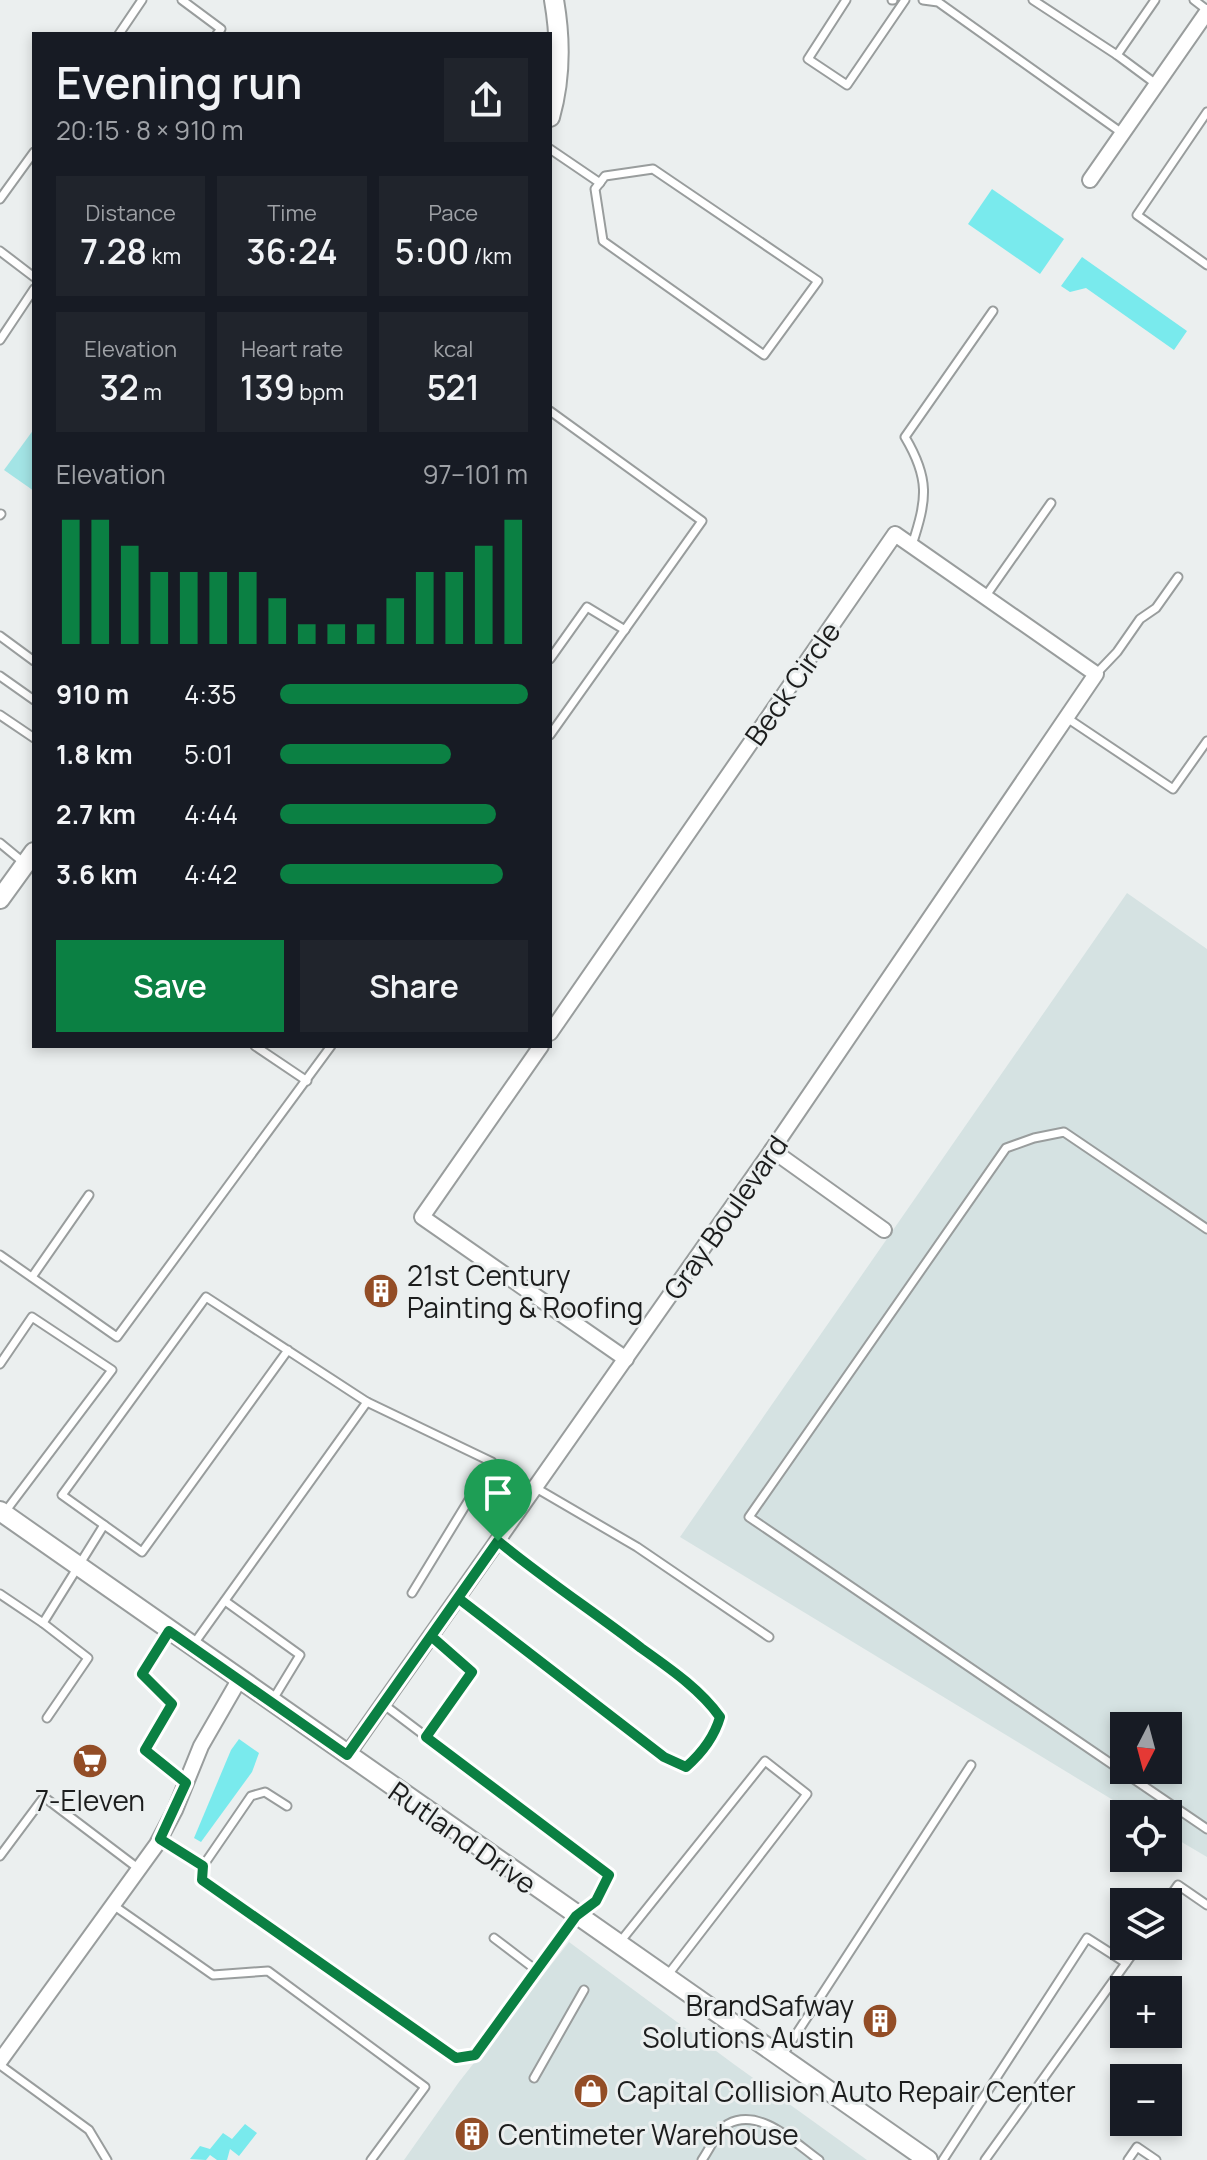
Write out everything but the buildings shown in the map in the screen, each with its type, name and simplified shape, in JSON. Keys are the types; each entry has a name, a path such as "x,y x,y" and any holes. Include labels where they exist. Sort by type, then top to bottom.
{"street":[{"path":"552,105 559,61 554,0"},
{"path":"1090,180 1207,11"},
{"name":"Beck Circle","path":"552,1030 895,534 911,547"},
{"path":"911,547 1096,674"},
{"name":"Gray Boulevard","path":"347,1755 772,1150 1096,674"},
{"path":"0,899 30,858"},
{"path":"540,1048 422,1217 626,1359"},
{"path":"772,1150 884,1230"},
{"name":"Rutland Drive","path":"2,1512 928,2160"},
{"path":"0,2063 160,1839 201,1746 239,1680"}],"lane":[{"path":"120,32 142,0"},
{"path":"182,0 221,29 219,32"},
{"path":"846,0 808,59 847,85 905,0"},
{"path":"923,0 938,2 1122,133"},
{"path":"1033,0 1156,84"},
{"path":"1117,55 1155,0"},
{"path":"1194,0 1207,11"},
{"path":"1207,112 1137,215 1207,265"},
{"path":"552,150 600,183"},
{"path":"0,199 32,155"},
{"path":"653,169 818,281 764,355 603,241 595,189 600,183 605,176 653,169"},
{"path":"0,251 32,275"},
{"path":"0,340 32,292"},
{"path":"911,547 923,514 925,489 917,457 905,437 993,311"},
{"path":"552,412 702,521 552,732"},
{"path":"985,597 1051,503"},
{"path":"1096,674 1117,652 1140,619 1156,608 1178,577"},
{"path":"552,656 587,607 625,630"},
{"path":"0,636 32,660"},
{"path":"0,676 32,699"},
{"path":"0,715 32,737"},
{"path":"1065,717 1173,789 1207,741"},
{"path":"0,843 30,858"},
{"path":"258,1048 307,1081"},
{"path":"0,1255 117,1337 330,1048"},
{"path":"1207,1229 1064,1132 1006,1148 749,1517 1207,1829"},
{"path":"32,1277 89,1195"},
{"path":"288,1350 142,1552 62,1495 206,1297 288,1350 367,1402 492,1462 412,1593"},
{"path":"0,1364 32,1317 112,1370 2,1512"},
{"path":"192,1647 367,1402"},
{"path":"536,1488 637,1547 769,1637"},
{"path":"43,1623 104,1525"},
{"path":"458,1598 664,1757 686,1767 699,1756 715,1732 720,1717 708,1701 498,1541"},
{"path":"0,1594 88,1658 47,1718"},
{"path":"225,1601 300,1655 271,1703"},
{"path":"169,1631 142,1674 172,1704 145,1750 186,1783"},
{"path":"426,1737 472,1672 431,1636"},
{"path":"287,1806 265,1792 251,1796 203,1866 202,1880 456,2058 475,2055 576,1916 596,1901 609,1875 383,1704"},
{"path":"618,1945 765,1761 807,1794 666,1978"},
{"path":"781,2058 971,1765"},
{"path":"0,1856 44,1797 139,1869"},
{"path":"160,1839 203,1866"},
{"path":"1176,1888 1178,1885 1207,1905"},
{"path":"113,1905 213,1975 268,1971 425,2087 371,2160"},
{"path":"494,1938 536,1970"},
{"path":"943,2160 1087,1938 1126,1963"},
{"path":"985,2160 1128,1960"},
{"path":"534,2078 584,1990"},
{"path":"0,2063 89,2130 107,2160"},
{"path":"702,2160 726,2125 748,2118 773,2127 819,2160"},
{"path":"1128,2160 1137,2147 1156,2160"}],"shaded area":[{"path":"992,189 1064,239 1040,274 968,224"},
{"path":"1082,257 1187,331 1174,350 1086,288 1070,292 1061,286"},
{"path":"32,432 32,490 4,470"},
{"path":"1127,893 1207,949 1207,1857 1182,1842 1182,1800 1113,1800 680,1537"},
{"path":"239,1739 259,1753 252,1772 201,1842 194,1838 231,1750"},
{"path":"569,1942 867,2160 404,2160 459,2082"},
{"path":"245,2124 257,2133 239,2156 230,2149 227,2160 217,2160 210,2155 206,2160 190,2159 200,2146 210,2149 223,2133 232,2139"}],"place":[{"name":"21st Century Painting & Roofing","path":"381,1291"},
{"name":"7-Eleven","path":"90,1761"},
{"name":"BrandSafway Solutions Austin","path":"880,2021"},
{"name":"Capital Collision Auto Repair Center","path":"591,2091"},
{"name":"Centimeter Warehouse","path":"472,2134"}],"route":[{"path":"498,1541 660,1662 708,1701 720,1717 715,1732 699,1756 686,1767 678,1764 664,1757 458,1598 431,1636 472,1672 426,1737 609,1875 596,1901 576,1916 475,2055 456,2058 202,1880 203,1866 160,1839 186,1783 145,1750 172,1704 142,1674 169,1631 347,1755 498,1541"}]}
